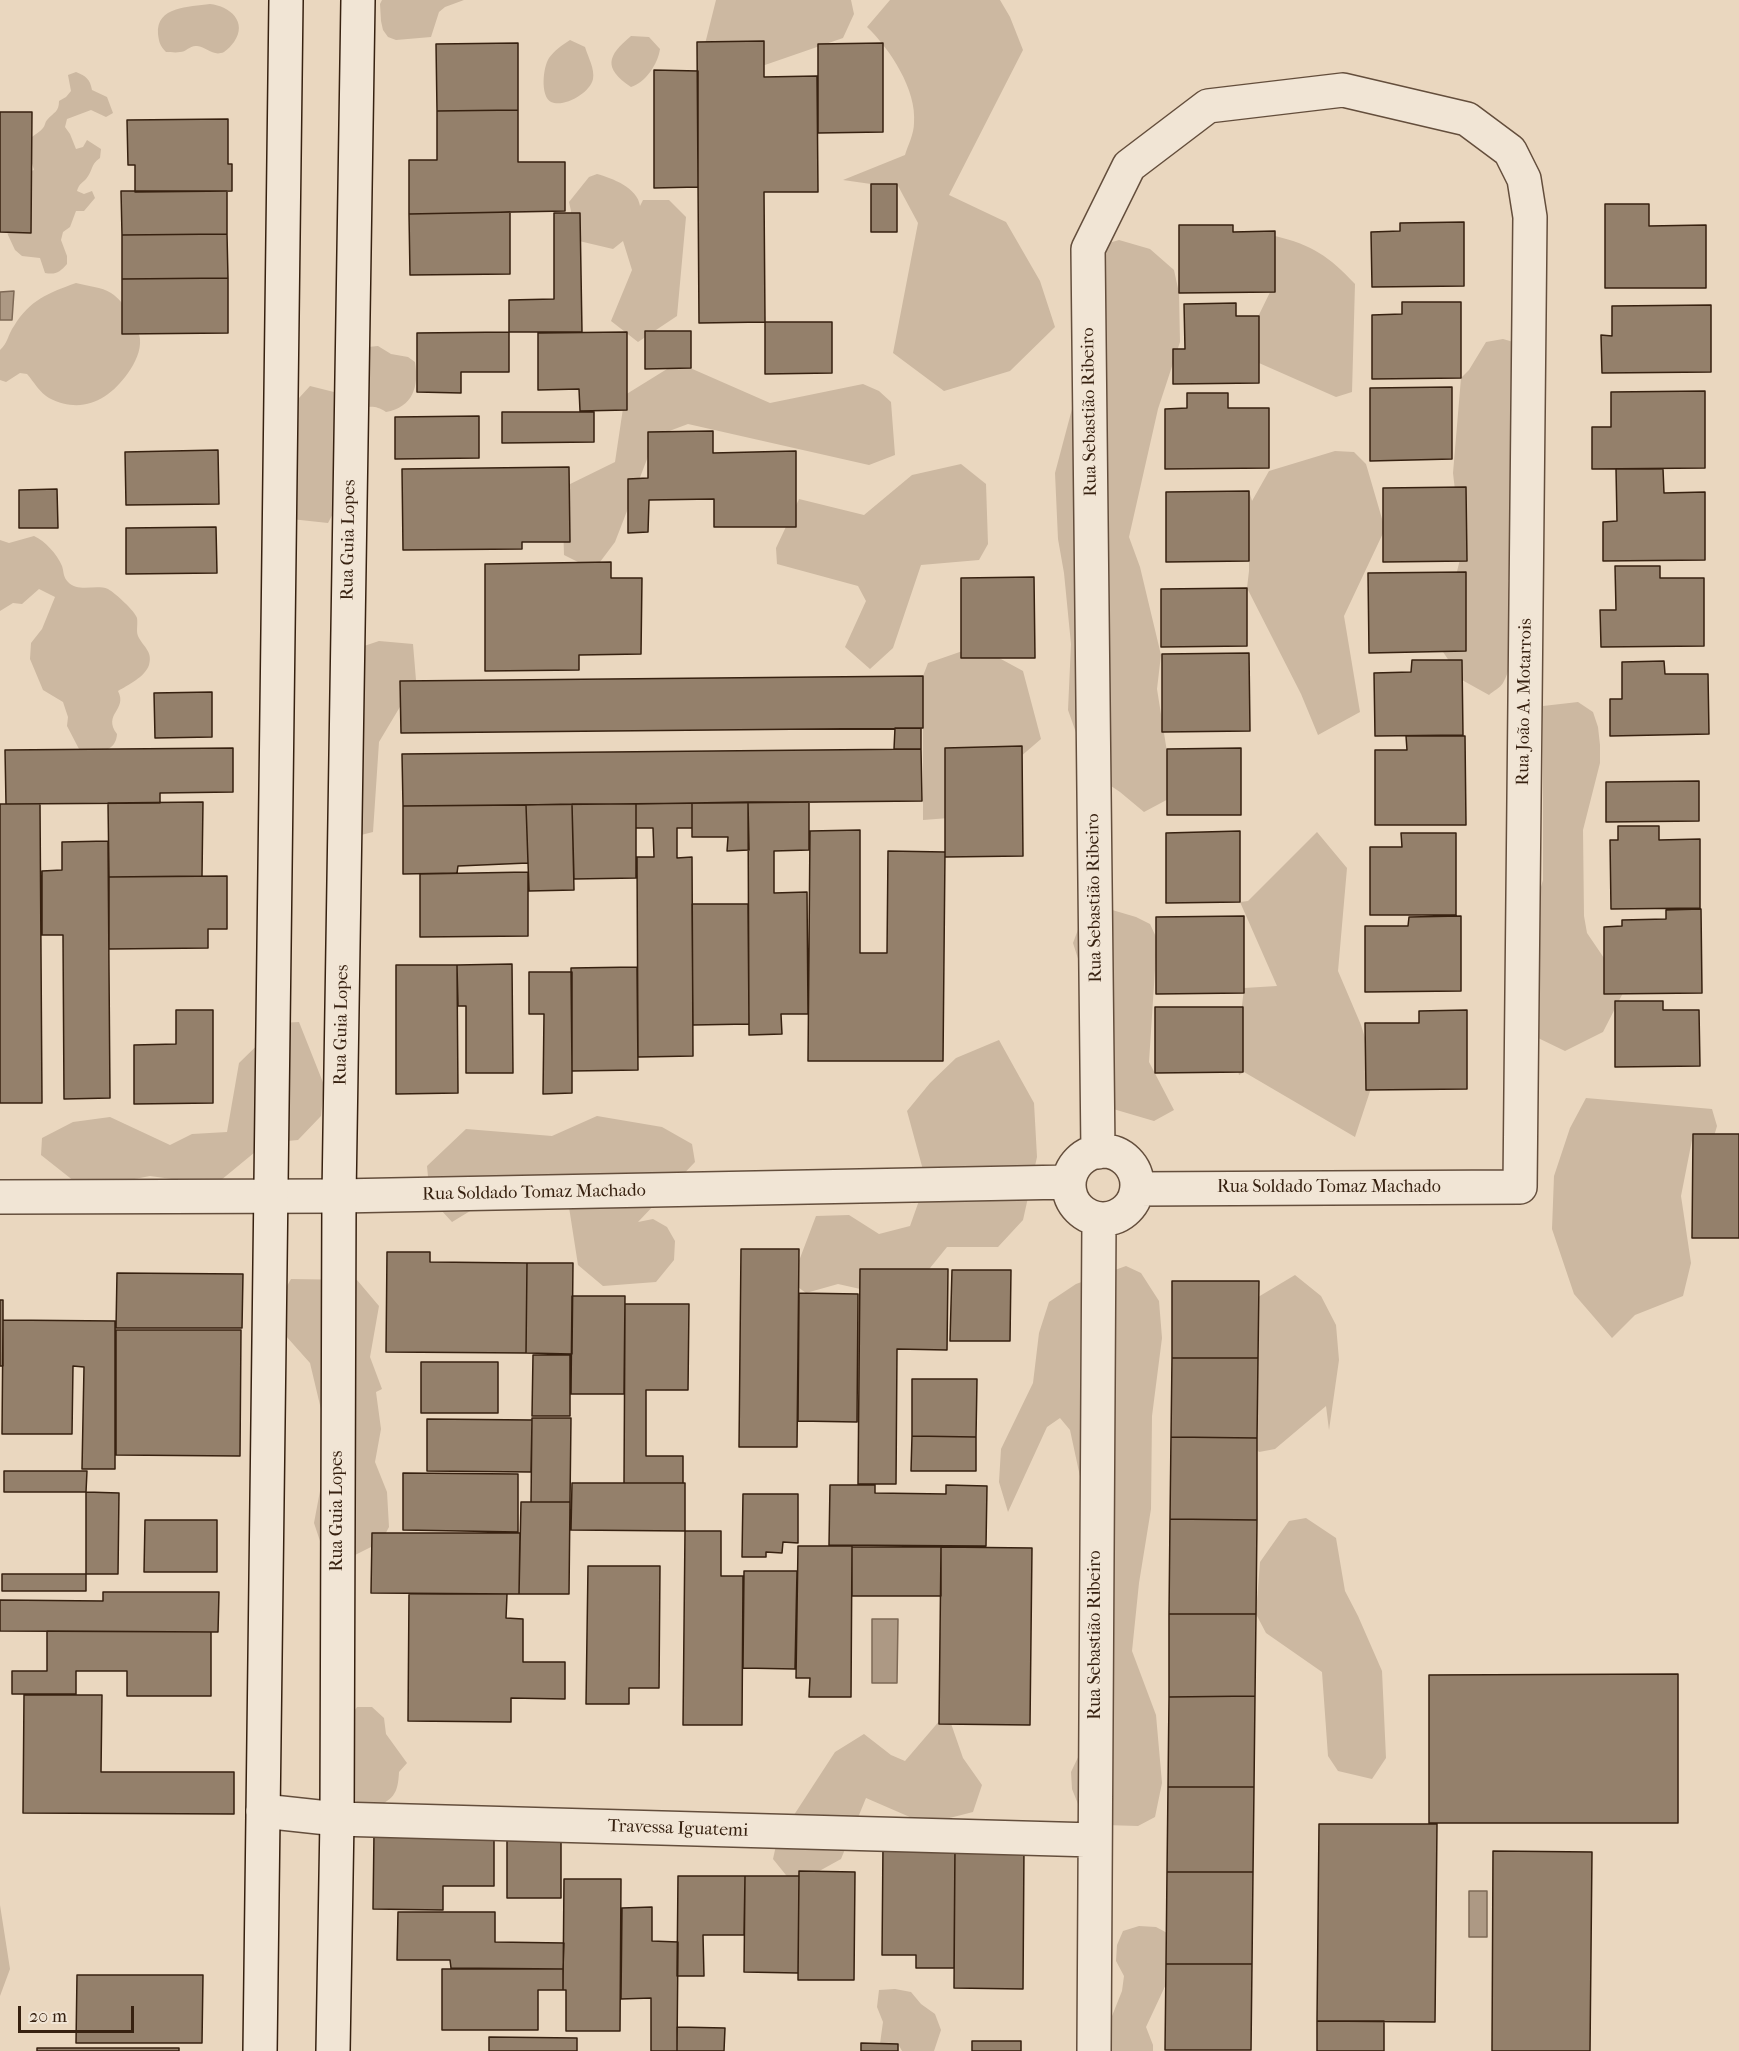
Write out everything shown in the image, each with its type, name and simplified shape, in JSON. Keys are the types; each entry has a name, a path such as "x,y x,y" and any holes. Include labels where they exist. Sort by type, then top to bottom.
{"street":[{"path":"260,2051 286,0"},
{"name":"Rua Guia Lopes","path":"333,2051 338,1819 339,1196 358,0"},
{"name":"Rua Sebastião Ribeiro","path":"1098,1152 1088,249 1129,166 1208,106 1343,90 1467,118 1510,151 1524,179 1530,217"},
{"name":"Rua João A. Motarrois","path":"1520,1186 1530,217"},
{"path":"1107,1151 1124,1157 1134,1171 1137,1189 1131,1205 1117,1217 1100,1220 1083,1213 1071,1199 1069,1182 1075,1165 1089,1154 1098,1152 1107,1151"},
{"name":"Rua Soldado Tomaz Machado","path":"0,1197 339,1196 1069,1182"},
{"name":"Rua Soldado Tomaz Machado","path":"1137,1189 1520,1186"},
{"name":"Rua Sebastião Ribeiro","path":"1094,2051 1100,1220"},
{"name":"Travessa Iguatemi","path":"263,1811 338,1819 1094,1840"}],"shaded area":[{"path":"382,0 464,0 445,7 439,12 431,37 396,40 388,37 383,30 380,4"},
{"path":"716,0 851,0 854,14 843,38 762,66 704,48"},
{"path":"890,0 1000,0 1010,17 1023,50 949,195 1006,222 1040,281 1055,327 1010,371 944,391 893,353 918,223 897,184 871,184 843,180 905,155 913,131 914,110 907,84 893,58 867,27"},
{"path":"210,4 224,8 235,16 238,22 238,35 231,46 220,53 213,53 197,46 182,52 166,52 162,48 158,34 162,18 184,7"},
{"path":"631,36 649,37 660,49 657,61 650,72 631,87 616,74 612,68 612,62 617,50"},
{"path":"570,40 585,47 592,67 593,79 587,89 576,98 563,103 551,102 544,88 547,62"},
{"path":"76,72 87,78 92,90 107,97 113,113 106,117 91,110 67,119 65,127 76,149 83,147 87,140 101,149 100,158 77,191 84,194 92,191 95,198 84,211 76,211 70,227 63,232 61,240 67,256 67,264 52,274 45,273 40,258 22,256 15,250 4,219 26,173 34,170 30,158 30,141 57,110 59,101 71,91 68,75"},
{"path":"597,174 617,181 629,189 635,194 640,206 643,200 669,200 686,217 677,316 638,342 611,321 632,270 623,241 613,249 579,241 568,228 571,211 569,202 589,177"},
{"path":"1275,236 1299,243 1319,253 1337,266 1355,284 1352,392 1336,397 1259,363 1252,329 1275,282"},
{"path":"1119,240 1150,249 1174,270 1179,293 1180,342 1158,409 1129,537 1140,567 1161,655 1157,689 1174,796 1144,812 1090,772 1068,710 1071,644 1058,539 1055,473 1072,409 1077,276 1088,249"},
{"path":"76,283 111,293 121,302 138,332 140,348 137,357 121,383 94,402 73,405 61,403 46,396 27,374 20,373 6,382 0,380 0,350 20,317 40,299"},
{"path":"14,291 12,320 0,320 0,292"},
{"path":"1503,339 1534,348 1539,407 1509,533 1520,581 1508,580 1512,633 1511,660 1503,683 1489,695 1462,680 1439,646 1462,551 1453,473 1461,378 1469,370 1486,342"},
{"path":"378,346 391,354 408,357 415,362 416,380 412,394 402,406 386,412 374,407 353,410 336,508 328,523 291,519 288,410 310,386 334,392 342,388 368,347"},
{"path":"681,364 770,403 863,384 879,391 891,402 895,455 869,465 688,424 656,436 615,542 594,570 564,555 562,488 615,462 625,395 667,369"},
{"path":"1335,451 1354,452 1366,464 1385,529 1344,616 1360,712 1318,735 1301,694 1247,588 1249,491 1252,501 1269,471"},
{"path":"961,464 986,484 988,544 979,560 921,565 893,648 870,669 845,647 866,601 858,586 777,564 776,548 799,499 864,515 912,475"},
{"path":"34,536 54,553 60,561 65,578 72,585 82,588 108,589 129,607 137,618 138,636 150,656 149,665 144,673 118,691 120,703 112,722 117,734 116,740 109,749 104,751 92,752 79,749 67,726 68,717 63,702 43,690 30,659 31,643 42,629 55,597 39,589 22,604 13,603 0,611 0,540 9,543"},
{"path":"379,641 413,644 416,680 379,742 373,832 349,838 352,650"},
{"path":"977,646 1023,671 1041,739 949,818 923,820 923,676 928,663"},
{"path":"1578,702 1593,712 1600,745 1600,763 1583,830 1584,916 1587,933 1625,989 1603,1032 1565,1051 1536,1037 1534,911 1543,880 1543,706"},
{"path":"1317,832 1347,868 1338,971 1361,1025 1376,1073 1355,1137 1244,1072 1239,1075 1236,1059 1244,988 1277,986 1240,902 1248,901"},
{"path":"1102,907 1136,917 1150,924 1157,939 1149,1062 1174,1110 1154,1121 1103,1106 1089,993 1073,943 1085,911"},
{"path":"299,1022 324,1085 321,1116 298,1140 266,1143 215,1185 150,1176 84,1189 41,1155 42,1138 73,1122 110,1117 170,1145 192,1134 227,1132 239,1063 280,1023"},
{"path":"999,1040 1034,1103 1037,1157 1023,1220 998,1247 947,1247 905,1299 838,1284 806,1293 791,1282 816,1216 849,1215 879,1234 910,1226 926,1181 907,1111 930,1083 956,1058"},
{"path":"1586,1098 1712,1109 1717,1126 1712,1143 1693,1135 1681,1196 1691,1263 1683,1296 1635,1315 1612,1338 1574,1294 1552,1229 1554,1176 1570,1128"},
{"path":"597,1116 662,1127 692,1144 695,1162 638,1222 653,1219 667,1227 675,1241 674,1260 656,1282 603,1286 578,1265 566,1188 518,1182 452,1222 430,1198 427,1166 466,1129 552,1136"},
{"path":"1126,1266 1141,1273 1159,1301 1162,1338 1152,1416 1151,1509 1139,1583 1132,1651 1156,1715 1162,1783 1155,1817 1138,1826 1105,1825 1090,1818 1078,1804 1072,1789 1071,1772 1091,1730 1084,1495 1070,1430 1060,1418 1047,1427 1008,1512 999,1482 1001,1449 1033,1383 1039,1333 1049,1302 1076,1284"},
{"path":"1295,1275 1321,1296 1336,1325 1339,1360 1329,1430 1326,1406 1275,1449 1259,1452 1234,1424 1233,1312"},
{"path":"291,1279 357,1280 379,1306 370,1357 382,1389 376,1392 381,1429 375,1462 387,1492 389,1527 381,1542 351,1557 320,1541 314,1523 329,1443 310,1363 277,1326 274,1309"},
{"path":"1306,1518 1336,1538 1345,1591 1382,1671 1386,1758 1372,1779 1338,1771 1328,1756 1322,1672 1266,1633 1256,1614 1260,1562 1289,1521"},
{"path":"872,1619 898,1619 897,1683 872,1683"},
{"path":"357,1707 372,1707 384,1718 386,1734 407,1763 399,1772 396,1791 390,1799 373,1809 357,1802 344,1791 346,1723"},
{"path":"947,1712 963,1758 982,1785 973,1812 926,1824 866,1798 841,1859 794,1885 773,1859 777,1841 835,1752 864,1734 891,1755 905,1761"},
{"path":"1469,1891 1487,1891 1487,1937 1469,1937"},
{"path":"0,1905 10,1969 0,1996"},
{"path":"1139,1926 1156,1927 1171,1935 1175,1965 1146,2027 1153,2051 1107,2051 1110,2021 1122,1991 1124,1976 1116,1961 1117,1945 1123,1931"},
{"path":"895,1989 911,1992 921,2004 935,2014 941,2030 934,2051 902,2051 898,2044 895,2051 879,2051 883,2022 877,2007 879,1990"}],"building":[{"path":"764,41 764,77 817,76 818,192 764,192 765,322 699,323 697,42"},
{"path":"518,43 518,110 437,111 436,44"},
{"path":"883,43 883,132 818,133 818,44"},
{"path":"654,70 698,71 698,187 654,188"},
{"path":"518,110 518,162 565,162 565,211 409,214 409,160 437,160 437,111"},
{"path":"0,112 32,112 31,233 0,232"},
{"path":"228,119 228,164 232,164 232,191 135,192 135,165 128,165 127,120"},
{"path":"871,184 897,184 897,232 871,232"},
{"path":"121,191 227,191 227,234 122,235"},
{"path":"1605,204 1649,204 1649,226 1706,225 1706,288 1605,288"},
{"path":"510,212 510,274 410,275 409,214"},
{"path":"554,213 580,213 582,332 509,332 509,300 554,299"},
{"path":"1464,222 1464,286 1372,287 1371,232 1400,231 1400,223"},
{"path":"1179,225 1233,225 1233,232 1275,231 1275,292 1179,293"},
{"path":"227,234 228,278 122,279 122,235"},
{"path":"228,278 228,333 122,334 122,279"},
{"path":"1402,302 1461,302 1461,378 1372,379 1372,315 1402,314"},
{"path":"1236,303 1236,316 1259,316 1259,383 1173,384 1173,349 1185,349 1184,304"},
{"path":"1711,305 1711,372 1602,373 1601,335 1612,336 1612,306"},
{"path":"765,322 832,322 832,373 765,374"},
{"path":"645,331 691,331 691,368 645,369"},
{"path":"509,332 509,372 461,372 461,393 417,392 417,333"},
{"path":"627,332 627,410 580,411 579,389 538,390 538,333"},
{"path":"1452,387 1452,459 1370,461 1370,388"},
{"path":"1705,391 1705,468 1592,469 1592,427 1611,427 1611,392"},
{"path":"1187,393 1228,393 1228,408 1269,408 1269,468 1165,469 1165,409 1187,408"},
{"path":"502,412 594,412 594,442 502,443"},
{"path":"479,416 479,458 395,459 395,417"},
{"path":"713,431 713,453 796,451 796,527 714,527 714,499 649,500 648,532 628,533 628,479 648,478 648,432"},
{"path":"218,450 219,504 126,505 125,452"},
{"path":"569,467 570,542 522,542 522,549 403,550 402,469"},
{"path":"1616,469 1663,469 1664,493 1705,492 1705,560 1603,561 1603,522 1617,521"},
{"path":"1466,487 1467,561 1383,562 1383,488"},
{"path":"57,489 58,528 19,528 19,490"},
{"path":"1249,491 1249,561 1166,562 1166,492"},
{"path":"216,527 217,573 126,574 126,528"},
{"path":"611,562 611,578 642,578 641,654 579,655 579,670 485,671 485,564"},
{"path":"1615,566 1660,566 1660,578 1704,578 1704,646 1601,647 1600,610 1616,610"},
{"path":"1466,572 1466,651 1369,653 1368,573"},
{"path":"1034,577 1035,658 961,658 961,578"},
{"path":"1247,588 1247,646 1161,647 1161,589"},
{"path":"1249,653 1250,731 1162,732 1162,654"},
{"path":"1412,660 1462,660 1463,735 1375,736 1374,673 1411,672"},
{"path":"1664,661 1665,674 1708,674 1709,734 1610,736 1610,699 1622,699 1622,662"},
{"path":"923,676 923,728 401,733 400,681"},
{"path":"212,692 212,737 155,738 154,693"},
{"path":"895,728 921,728 921,749 894,749"},
{"path":"1406,736 1465,736 1466,825 1375,825 1375,750 1407,750"},
{"path":"1022,746 1023,856 945,857 945,748"},
{"path":"233,748 233,792 160,793 160,803 6,804 5,750"},
{"path":"1241,748 1241,815 1167,815 1167,749"},
{"path":"921,749 922,801 403,806 402,754"},
{"path":"1699,781 1699,821 1606,822 1606,782"},
{"path":"203,802 202,876 109,877 108,803"},
{"path":"748,802 809,802 809,850 774,851 774,893 807,892 808,1014 781,1014 782,1034 749,1035"},
{"path":"748,802 749,850 727,851 728,837 692,837 692,803"},
{"path":"692,803 692,828 677,828 677,858 692,857 693,1056 638,1057 637,857 654,857 653,828 636,828 636,804"},
{"path":"0,804 40,804 42,1103 0,1103"},
{"path":"572,804 636,804 636,878 574,879"},
{"path":"572,804 574,890 529,891 526,805"},
{"path":"526,805 528,863 458,866 457,873 403,874 403,806"},
{"path":"1618,826 1659,826 1659,840 1700,839 1700,908 1611,909 1610,840 1618,840"},
{"path":"860,830 860,953 887,953 888,851 945,852 943,1061 808,1061 810,831"},
{"path":"1240,831 1240,902 1166,903 1166,833"},
{"path":"1401,833 1456,833 1456,915 1370,915 1370,847 1402,847"},
{"path":"108,841 110,1098 64,1099 63,935 42,935 42,871 62,870 62,842"},
{"path":"528,872 528,936 420,937 420,874"},
{"path":"227,876 227,929 208,929 208,948 109,949 109,877"},
{"path":"692,904 748,904 749,1024 693,1025"},
{"path":"1701,909 1702,993 1604,994 1604,927 1622,926 1622,920 1666,919 1666,910"},
{"path":"1244,916 1244,993 1156,994 1156,917"},
{"path":"1461,916 1461,991 1365,992 1365,926 1408,926 1409,917"},
{"path":"512,964 513,1073 466,1073 466,1006 458,1006 457,965"},
{"path":"396,965 457,965 458,1093 396,1094"},
{"path":"637,967 638,1070 572,1071 571,968"},
{"path":"529,972 572,972 572,1093 543,1094 544,1014 529,1014"},
{"path":"1615,1001 1663,1001 1663,1010 1699,1010 1700,1066 1615,1067"},
{"path":"1155,1007 1243,1007 1243,1072 1155,1073"},
{"path":"176,1010 213,1010 213,1103 134,1104 134,1045 176,1044"},
{"path":"1467,1010 1467,1089 1366,1090 1365,1023 1419,1023 1419,1011"},
{"path":"1693,1134 1739,1134 1739,1238 1692,1238"},
{"path":"741,1249 799,1249 797,1447 739,1447"},
{"path":"387,1252 430,1252 430,1262 527,1263 526,1353 386,1352"},
{"path":"527,1263 573,1263 572,1354 526,1353"},
{"path":"860,1269 948,1269 947,1350 897,1349 896,1484 858,1484"},
{"path":"952,1270 1011,1270 1010,1341 950,1341"},
{"path":"117,1273 243,1274 242,1328 116,1328"},
{"path":"1172,1281 1259,1281 1258,1358 1172,1358"},
{"path":"799,1293 858,1294 857,1422 798,1421"},
{"path":"572,1296 625,1296 624,1394 571,1394"},
{"path":"0,1300 3,1300 3,1366 0,1366"},
{"path":"625,1304 689,1304 688,1390 646,1390 646,1456 683,1456 683,1483 624,1483"},
{"path":"3,1320 115,1321 115,1469 82,1469 84,1367 73,1366 72,1434 2,1434"},
{"path":"116,1330 241,1330 240,1456 116,1455"},
{"path":"533,1355 570,1355 570,1416 532,1416"},
{"path":"1172,1358 1258,1358 1257,1438 1171,1437"},
{"path":"421,1362 498,1362 498,1413 421,1413"},
{"path":"912,1379 977,1379 976,1437 912,1436"},
{"path":"532,1418 571,1418 570,1502 531,1502"},
{"path":"427,1419 532,1420 531,1472 427,1471"},
{"path":"912,1436 976,1437 976,1471 911,1471"},
{"path":"1171,1437 1257,1438 1257,1520 1170,1519"},
{"path":"4,1471 87,1471 86,1492 4,1492"},
{"path":"403,1473 518,1474 518,1532 403,1530"},
{"path":"572,1483 685,1483 685,1531 571,1530"},
{"path":"830,1485 875,1485 875,1493 946,1494 946,1485 987,1486 986,1546 829,1545"},
{"path":"86,1492 119,1493 118,1574 86,1574"},
{"path":"743,1494 798,1494 798,1543 783,1542 782,1553 766,1552 766,1557 742,1557"},
{"path":"521,1502 570,1502 569,1594 519,1594"},
{"path":"1170,1519 1257,1520 1256,1614 1169,1614"},
{"path":"145,1520 217,1520 217,1572 144,1572"},
{"path":"685,1531 721,1531 721,1576 743,1576 742,1725 683,1725"},
{"path":"372,1533 520,1533 519,1594 371,1593"},
{"path":"798,1546 852,1546 851,1697 809,1697 810,1678 796,1678"},
{"path":"852,1547 941,1547 941,1596 852,1596"},
{"path":"941,1547 1032,1548 1030,1725 939,1724"},
{"path":"588,1566 660,1566 659,1688 629,1688 629,1704 586,1704"},
{"path":"744,1571 797,1571 795,1669 743,1668"},
{"path":"2,1574 86,1574 86,1591 2,1591"},
{"path":"103,1592 219,1592 218,1632 0,1631 0,1600 103,1601"},
{"path":"409,1594 507,1594 506,1618 523,1619 523,1662 565,1662 565,1699 511,1698 511,1722 408,1721"},
{"path":"1169,1614 1256,1614 1255,1696 1169,1697"},
{"path":"47,1631 211,1632 211,1696 127,1696 127,1671 76,1671 76,1694 12,1694 12,1671 47,1671"},
{"path":"1678,1674 1678,1823 1429,1823 1429,1675"},
{"path":"24,1695 102,1695 101,1772 234,1772 234,1814 23,1813"},
{"path":"1255,1696 1254,1787 1168,1787 1169,1697"},
{"path":"1168,1787 1254,1787 1253,1872 1167,1872"},
{"path":"1319,1824 1437,1824 1435,2022 1317,2021"},
{"path":"374,1833 494,1834 494,1886 443,1886 443,1910 373,1909"},
{"path":"507,1836 561,1836 561,1898 507,1898"},
{"path":"883,1845 955,1845 954,1968 916,1968 916,1955 882,1955"},
{"path":"955,1845 1024,1846 1023,1989 954,1988"},
{"path":"1493,1851 1592,1852 1590,2051 1492,2051"},
{"path":"799,1871 855,1872 854,1980 798,1980"},
{"path":"1167,1872 1253,1872 1252,1964 1166,1964"},
{"path":"678,1876 745,1876 744,1935 703,1935 704,1976 677,1976"},
{"path":"745,1876 799,1876 798,1973 744,1972"},
{"path":"564,1879 621,1879 620,2031 566,2031 566,1990 563,1990"},
{"path":"652,1907 652,1941 678,1942 677,2051 651,2051 651,1998 621,1999 622,1908"},
{"path":"398,1912 495,1912 495,1942 564,1943 563,1969 451,1968 450,1960 397,1960"},
{"path":"1166,1964 1252,1964 1251,2050 1165,2050"},
{"path":"442,1969 563,1969 563,1990 538,1990 538,2030 442,2030"},
{"path":"77,1975 203,1975 202,2043 76,2043"},
{"path":"1317,2021 1384,2021 1384,2051 1317,2051"},
{"path":"677,2027 725,2028 724,2051 677,2051"},
{"path":"489,2037 577,2038 577,2051 489,2051"},
{"path":"972,2041 1021,2041 1021,2051 972,2051"},
{"path":"861,2043 898,2044 898,2051 861,2051"},
{"path":"37,2048 179,2048 179,2051 37,2051"}]}
